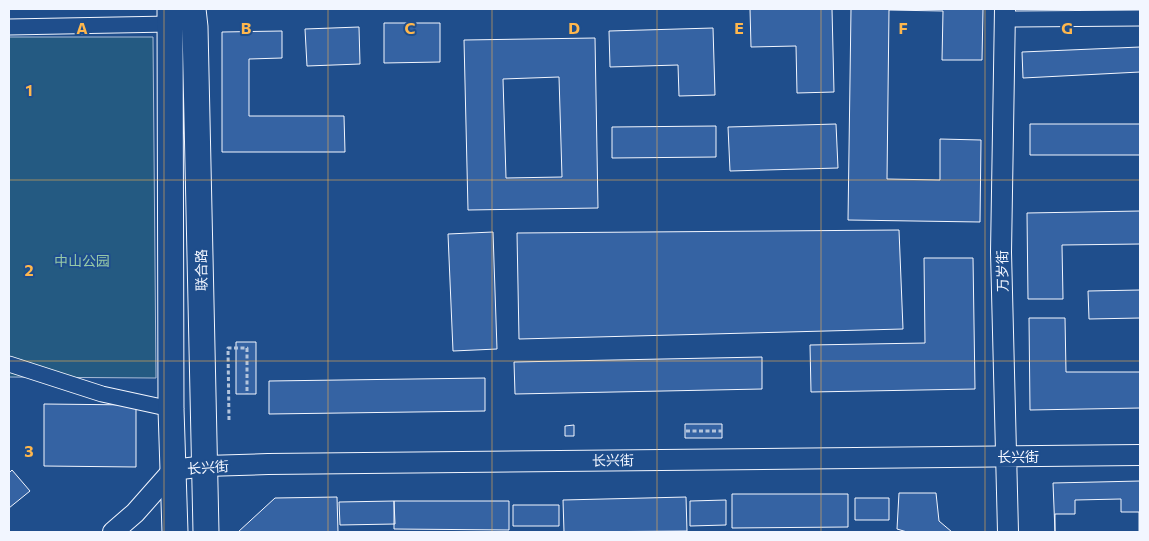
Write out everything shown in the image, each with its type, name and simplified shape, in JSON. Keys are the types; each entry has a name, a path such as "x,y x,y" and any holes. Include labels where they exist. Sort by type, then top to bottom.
{"main road":[{"name":"联合路","path":"194,9 206,532"},
{"path":"170,16 171,408 174,532"}],"street":[{"path":"1005,14 1140,18"},
{"name":"万岁街","path":"1005,14 1001,252 1008,532"},
{"path":"9,27 170,16"},
{"path":"9,364 102,394 171,408"},
{"name":"长兴街","path":"113,532 135,513 173,470 205,466 288,463 1140,456"}],"path":[{"path":"229,420 228,348 246,348 247,394"},
{"path":"686,431 722,431"}],"green space":[{"name":"中山公园","path":"9,37 153,37 156,378 9,377"}],"building":[{"path":"750,9 832,9 834,92 797,93 796,46 751,47"},
{"path":"851,9 983,9 982,60 942,60 943,11 889,10 887,179 940,180 940,139 981,140 980,222 848,220"},
{"path":"384,23 440,23 440,62 384,63"},
{"path":"359,27 360,64 307,66 305,29"},
{"path":"713,28 715,95 679,96 678,65 610,67 609,31"},
{"path":"282,31 282,58 249,59 249,116 344,116 345,152 222,152 222,32"},
{"path":"595,38 598,208 468,210 464,40","holes":["559,77 562,177 506,178 503,79"]},
{"path":"1140,47 1140,72 1023,78 1022,52"},
{"path":"836,124 838,168 730,171 728,127"},
{"path":"1030,124 1140,124 1140,155 1030,155"},
{"path":"716,126 716,157 612,158 612,127"},
{"path":"1140,211 1140,244 1062,245 1063,299 1028,299 1027,213"},
{"path":"899,230 903,329 519,339 517,233"},
{"path":"493,232 497,349 453,351 448,234"},
{"path":"924,258 973,258 975,389 811,392 810,345 925,343"},
{"path":"1140,290 1140,318 1089,319 1088,291"},
{"path":"1029,318 1065,318 1066,372 1140,372 1140,408 1030,410"},
{"path":"236,342 256,342 256,394 236,394"},
{"path":"762,357 762,389 515,394 514,362"},
{"path":"485,378 485,411 269,414 269,381"},
{"path":"44,404 136,405 136,467 44,466"},
{"path":"685,424 722,424 722,438 685,438"},
{"path":"574,425 574,436 565,436 565,426"},
{"path":"12,470 30,491 9,508 9,473"},
{"path":"1140,481 1140,532 1055,532 1053,483"},
{"path":"899,493 936,493 939,521 952,532 907,532 897,529"},
{"path":"732,494 848,494 848,527 732,528"},
{"path":"337,497 338,532 238,532 275,498"},
{"path":"686,497 687,531 564,532 563,500"},
{"path":"855,498 889,498 889,520 855,520"},
{"path":"1121,499 1121,512 1139,512 1139,532 1055,532 1055,514 1075,514 1075,500"},
{"path":"726,500 726,525 690,526 690,501"},
{"path":"394,501 509,501 509,530 394,529"},
{"path":"394,501 395,524 340,525 339,502"},
{"path":"513,505 559,505 559,526 513,526"}]}
